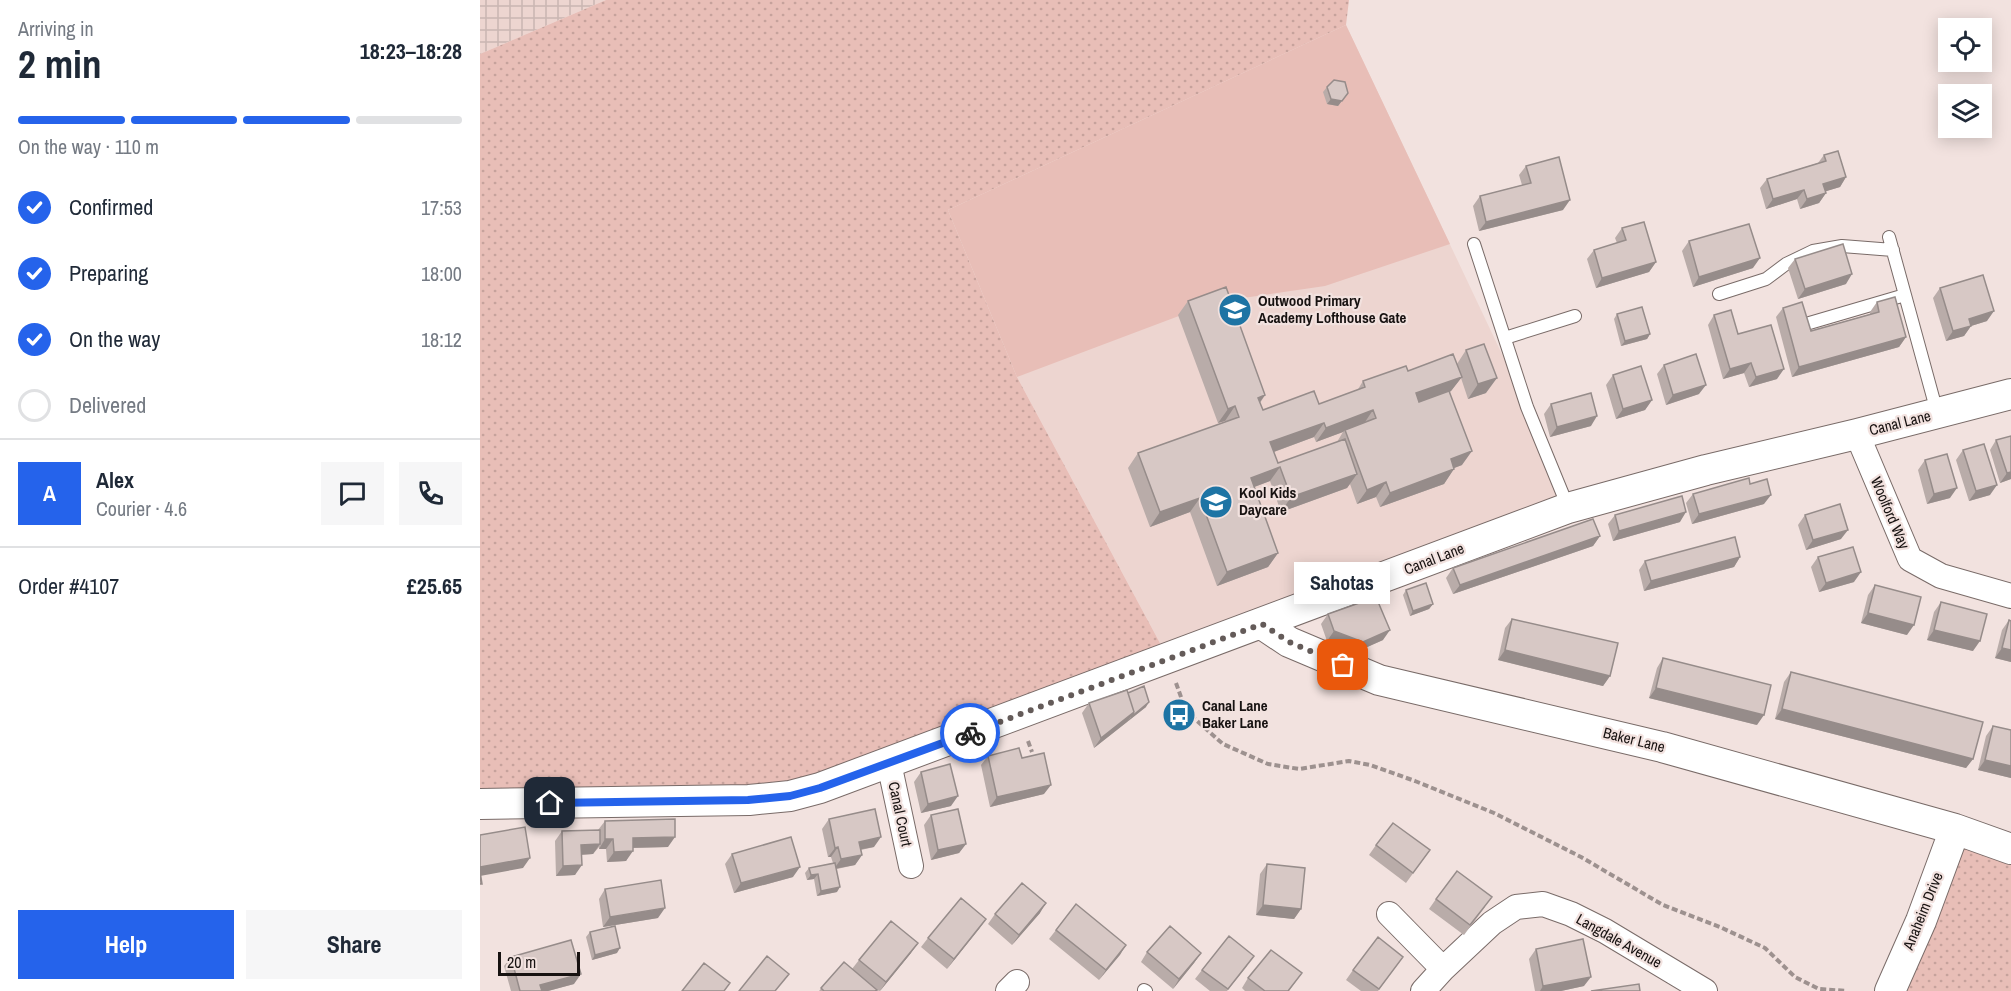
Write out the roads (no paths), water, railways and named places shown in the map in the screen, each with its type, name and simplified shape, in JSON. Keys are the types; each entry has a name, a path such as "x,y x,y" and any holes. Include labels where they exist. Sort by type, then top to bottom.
{"street":[{"name":"Canal Lane","path":"480,804 748,800 790,796 820,788 1568,508 1706,470 2011,394"},
{"name":"Woolford Way","path":"1857,434 1910,559 1941,576 2011,596"},
{"name":"Baker Lane","path":"1262,624 1289,642 1379,680 1662,747 1954,829 2011,849"},
{"name":"Canal Court","path":"889,763 911,866"},
{"name":"Anaheim Drive","path":"1890,991 1921,921 1954,829"},
{"name":"Langdale Avenue","path":"1423,991 1492,923 1516,907 1543,904 1571,914 1605,931 1705,991"},
{"path":"1389,914 1443,969"}],"lane":[{"path":"1889,237 1937,413"},
{"path":"1474,243 1527,407 1568,508"},
{"path":"1719,294 1766,279 1785,264 1813,251 1842,246 1893,250"},
{"path":"1806,324 1905,295"},
{"path":"1504,338 1575,316"}],"place":[{"name":"Outwood Primary Academy Lofthouse Gate","path":"1235,310"},
{"name":"Kool Kids Daycare","path":"1216,502"},
{"name":"Sahotas","path":"1343,665"},
{"name":"Canal Lane Baker Lane","path":"1179,715"}]}
